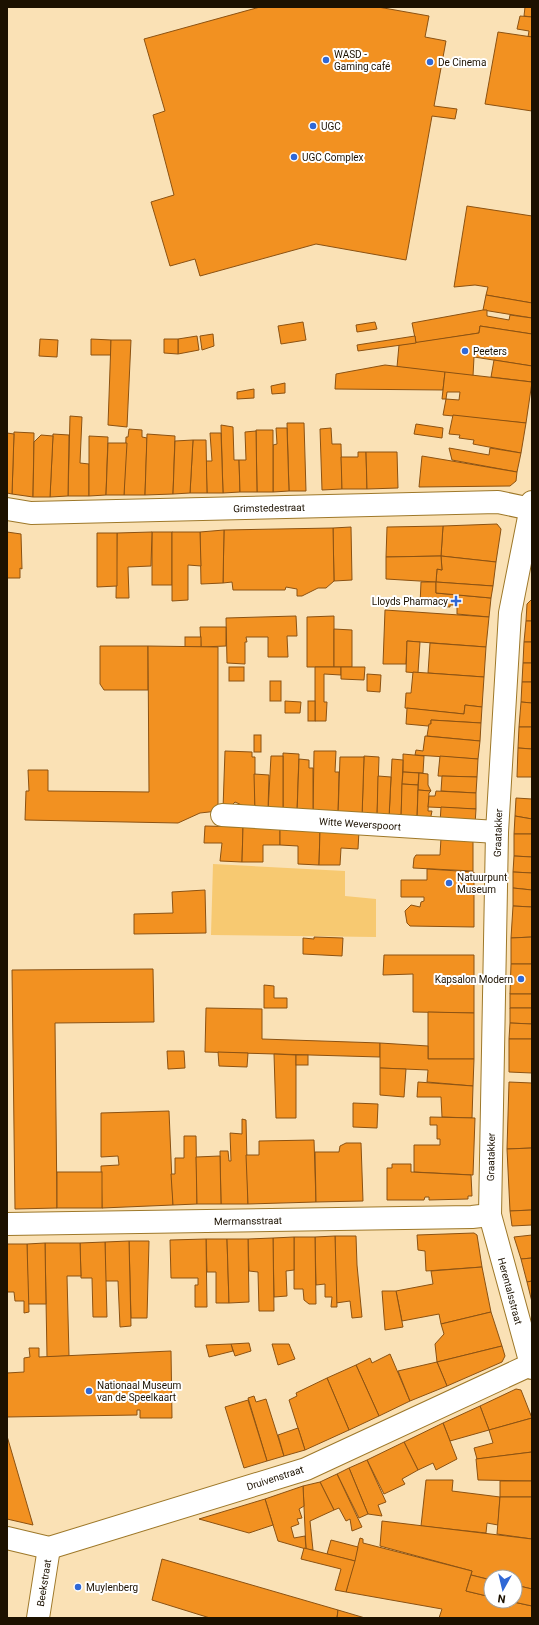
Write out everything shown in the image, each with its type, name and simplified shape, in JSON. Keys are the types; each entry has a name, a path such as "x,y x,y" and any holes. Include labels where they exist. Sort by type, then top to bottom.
{"street":[{"name":"Grimstedestraat","path":"7,509 31,513 498,502 531,505"},
{"name":"Graatakker","path":"490,1214 497,832 510,613 524,582 531,505"},
{"name":"Witte Weverspoort","path":"222,815 497,832"},
{"name":"Mermansstraat","path":"7,1224 464,1217 490,1214"},
{"name":"Herentalsstraat","path":"490,1214 531,1367"},
{"name":"Druivenstraat","path":"49,1548 306,1469 531,1367"},
{"path":"7,1538 49,1548"},
{"name":"Beekstraat","path":"38,1618 49,1548"}],"shaded area":[{"path":"213,864 345,871 345,896 376,899 376,937 211,935"}],"building":[{"name":"UGC Complex","path":"260,7 378,7 429,16 425,37 446,41 434,106 457,109 455,119 432,116 406,260 316,244 200,276 195,259 170,266 151,202 174,195 153,115 165,111 144,39"},
{"path":"525,7 532,7 532,17 524,16"},
{"path":"520,16 532,17 532,37 528,37 529,31 517,29"},
{"path":"498,32 532,37 532,111 485,104"},
{"path":"467,206 532,216 532,303 486,295 488,287 475,285 454,287"},
{"path":"486,295 532,303 532,318 483,310"},
{"path":"487,310 487,316 509,320 510,315 532,318 532,334 480,326 479,333 416,343 412,323"},
{"path":"303,322 306,340 281,344 278,326"},
{"path":"375,322 377,329 357,332 356,325"},
{"name":"Peeters","path":"480,326 532,334 532,366 474,357 473,376 397,367 399,345 479,333"},
{"path":"213,334 214,346 202,350 200,336"},
{"path":"197,336 199,350 178,354 178,339"},
{"path":"415,336 416,343 358,351 357,345"},
{"path":"40,339 58,340 57,357 39,356"},
{"path":"91,339 111,340 111,355 91,355"},
{"path":"164,339 178,339 178,354 164,353"},
{"path":"111,340 131,340 127,427 108,425"},
{"path":"494,360 532,366 532,382 491,377"},
{"path":"385,365 445,372 443,390 335,389 336,374"},
{"path":"445,372 532,382 526,423 443,415 446,399 442,399","holes":["447,392 460,392 459,400 446,399"]},
{"path":"285,383 285,393 272,394 271,386"},
{"path":"254,389 254,398 237,399 237,392"},
{"path":"453,415 526,423 521,453 473,444 474,440 459,438 460,435 449,434"},
{"path":"70,416 82,417 80,463 89,464 89,496 68,496"},
{"path":"287,423 304,423 306,491 289,491"},
{"path":"416,424 443,428 442,438 414,434"},
{"path":"221,425 233,427 234,460 239,460 240,492 223,493"},
{"path":"276,428 287,428 289,491 273,492 273,445 277,444"},
{"path":"331,428 332,444 341,444 342,489 322,490 320,429"},
{"path":"129,429 142,430 142,437 147,438 145,495 124,495 126,437 128,437"},
{"path":"256,430 273,430 273,492 257,492"},
{"path":"256,431 257,492 240,492 239,460 246,460 245,432"},
{"path":"14,432 34,433 33,497 12,494"},
{"path":"7,433 14,434 12,494 7,493"},
{"path":"210,433 221,433 223,493 207,493 206,461 212,461"},
{"path":"53,434 69,435 68,496 50,497"},
{"path":"147,434 175,436 173,494 145,495"},
{"path":"41,435 53,436 50,497 33,497 34,442"},
{"path":"89,436 108,437 106,495 89,496"},
{"path":"193,440 206,440 207,493 190,493"},
{"path":"193,440 190,493 173,494 175,441"},
{"path":"108,443 127,443 124,495 106,495"},
{"path":"449,448 489,455 490,448 521,453 517,472 452,460"},
{"path":"358,452 366,452 367,489 342,489 341,457 358,457"},
{"path":"366,452 397,452 398,488 367,489"},
{"path":"422,456 517,472 516,481 510,486 419,487"},
{"path":"497,524 501,529 496,562 441,556 443,526"},
{"path":"443,526 441,556 386,557 387,527"},
{"path":"351,527 352,580 334,581 333,528"},
{"path":"333,528 334,581 326,588 318,588 302,596 297,596 297,589 286,587 285,590 233,590 232,582 223,583 224,530"},
{"path":"224,530 223,583 201,584 200,532"},
{"path":"7,532 21,534 22,569 20,568 20,578 7,578"},
{"path":"152,532 172,532 172,585 152,585"},
{"path":"152,532 151,566 128,567 129,598 116,598 117,533"},
{"path":"172,532 200,532 201,566 188,565 188,600 172,601"},
{"path":"97,533 117,533 117,586 97,587"},
{"path":"441,556 496,562 493,586 436,582 437,569 442,570"},
{"path":"441,556 442,570 437,569 436,582 386,579 386,557"},
{"name":"Lloyds Pharmacy","path":"421,582 436,582 436,593 491,598 489,617 457,614 457,605 450,605 450,607 420,605"},
{"path":"436,582 493,586 491,598 436,593"},
{"path":"532,599 532,621 526,621 527,604"},
{"path":"385,610 489,617 486,647 407,641 406,664 383,664"},
{"path":"296,616 297,636 287,636 288,657 268,657 268,637 246,637 245,664 227,663 226,618"},
{"path":"334,616 334,667 307,667 307,617"},
{"path":"526,621 532,621 532,642 524,642"},
{"path":"200,627 226,627 226,646 201,647"},
{"path":"334,629 352,630 352,667 334,667"},
{"path":"185,637 201,637 201,647 185,647"},
{"path":"407,641 420,642 418,673 406,672"},
{"path":"524,642 532,642 532,663 523,663"},
{"path":"430,643 486,647 484,677 428,673"},
{"path":"100,646 148,646 148,690 104,690 100,684"},
{"path":"148,646 218,647 218,811 200,813 178,823 25,820 26,791 29,791 28,770 48,770 48,791 149,792"},
{"path":"523,663 532,663 532,682 522,682"},
{"path":"229,667 244,667 244,681 229,681"},
{"path":"315,667 341,667 341,675 324,674 324,702 327,702 326,721 315,721"},
{"path":"341,667 365,667 364,680 341,679"},
{"path":"413,672 484,677 482,707 465,705 464,714 405,708 406,693 411,693"},
{"path":"367,674 381,675 380,692 367,691"},
{"path":"270,681 281,681 281,701 270,701"},
{"path":"522,682 532,682 532,703 521,702"},
{"path":"285,701 301,702 300,713 285,713"},
{"path":"308,701 315,701 315,721 308,721"},
{"path":"521,702 532,703 532,727 519,727"},
{"path":"465,705 482,707 481,723 431,720 431,724 428,726 406,724 407,708 464,714"},
{"path":"431,720 481,723 480,741 427,736"},
{"path":"519,727 532,727 532,749 518,748"},
{"path":"254,735 261,735 261,752 254,752"},
{"path":"425,736 480,741 478,759 415,755 416,750 423,751"},
{"path":"518,748 532,749 532,777 517,777"},
{"path":"225,751 252,752 252,757 255,757 255,811 235,802 232,809 223,809"},
{"path":"314,751 336,751 335,772 339,772 338,816 313,814"},
{"path":"283,753 299,754 297,813 283,812"},
{"path":"403,754 424,756 423,773 403,772"},
{"path":"271,756 283,756 283,812 268,811"},
{"path":"364,756 379,757 377,818 362,817"},
{"path":"440,756 478,759 477,777 438,776"},
{"path":"340,757 364,757 362,817 338,816"},
{"path":"299,759 309,760 309,768 313,768 313,814 297,813"},
{"path":"392,759 403,760 401,819 389,818"},
{"path":"403,772 419,773 418,785 402,784"},
{"path":"419,773 428,774 428,785 431,791 418,790"},
{"path":"254,774 269,775 268,811 255,811"},
{"path":"378,776 391,777 389,818 377,818"},
{"path":"442,776 477,777 476,793 441,791"},
{"path":"402,784 418,785 417,820 401,819"},
{"path":"418,790 431,791 429,793 428,811 432,811 430,821 417,820"},
{"path":"436,791 476,793 476,809 428,807 429,796 435,796"},
{"path":"516,798 532,799 532,819 515,816"},
{"path":"441,807 476,809 475,825 440,823"},
{"path":"515,816 532,819 532,834 514,834"},
{"path":"205,826 243,827 242,862 220,861 222,843 204,843"},
{"path":"243,827 280,828 280,845 263,845 263,862 242,862"},
{"path":"280,828 320,830 319,865 298,864 298,846 280,845"},
{"path":"320,830 359,831 358,849 341,848 340,865 319,865"},
{"path":"514,834 532,834 532,857 514,856"},
{"path":"441,838 473,840 473,871 413,868 414,858 416,855 440,855"},
{"path":"514,856 532,857 532,873 513,872"},
{"path":"427,869 474,872 474,927 410,926 407,923 405,911 411,905 420,907 421,902 424,901 424,897 401,897 401,880 427,880"},
{"path":"513,872 532,873 532,890 513,888"},
{"path":"513,888 532,890 532,907 513,906"},
{"path":"205,890 206,933 134,934 134,914 173,913 172,892"},
{"path":"513,906 532,907 532,937 511,938"},
{"path":"314,937 343,938 342,956 303,954 303,938 314,939"},
{"path":"532,937 532,964 511,964 511,938"},
{"path":"384,955 474,955 474,1013 413,1012 413,974 383,975"},
{"name":"Kapsalon Modern","path":"511,964 532,964 532,994 510,994"},
{"path":"153,969 154,1022 55,1023 57,1208 15,1209 12,970"},
{"path":"264,985 274,986 274,998 287,998 287,1008 264,1008"},
{"path":"510,994 532,994 532,1008 510,1008"},
{"path":"206,1008 262,1009 262,1039 380,1043 380,1057 205,1052"},
{"path":"510,1008 532,1008 532,1024 510,1023"},
{"path":"428,1012 474,1013 474,1059 428,1059"},
{"path":"510,1023 532,1024 532,1039 509,1039"},
{"path":"509,1039 532,1039 532,1073 509,1072"},
{"path":"380,1043 428,1046 428,1059 474,1059 473,1086 427,1082 428,1070 380,1068"},
{"path":"167,1051 184,1051 185,1068 168,1069"},
{"path":"218,1052 248,1053 247,1067 219,1066"},
{"path":"274,1054 296,1055 296,1118 276,1118"},
{"path":"296,1055 308,1055 308,1065 296,1065"},
{"path":"380,1068 406,1069 404,1097 380,1095"},
{"path":"418,1082 473,1086 472,1118 442,1117 441,1097 417,1097"},
{"path":"509,1082 532,1083 532,1148 507,1149"},
{"path":"353,1103 378,1104 377,1128 353,1127"},
{"path":"169,1111 173,1205 102,1208 101,1166 119,1165 118,1156 101,1157 101,1113"},
{"path":"430,1117 475,1118 473,1175 414,1172 414,1145 440,1145 440,1139 437,1139 437,1125 430,1125"},
{"path":"242,1119 246,1120 248,1204 221,1204 220,1151 228,1151 229,1161 231,1161 230,1133 242,1134"},
{"path":"184,1136 196,1136 197,1204 173,1205 171,1174 175,1174 175,1158 184,1158"},
{"path":"314,1140 316,1202 248,1204 246,1155 259,1155 259,1141"},
{"path":"346,1143 361,1143 363,1201 316,1202 315,1152 339,1152 340,1146"},
{"path":"532,1148 532,1210 510,1211 507,1149"},
{"path":"220,1156 221,1204 197,1204 196,1157"},
{"path":"392,1164 411,1164 411,1172 471,1175 472,1196 468,1196 468,1199 429,1200 429,1197 425,1197 424,1200 387,1200 387,1168 392,1168"},
{"path":"57,1172 102,1172 102,1208 57,1208"},
{"path":"532,1210 532,1225 512,1226 510,1211"},
{"path":"474,1233 477,1235 482,1267 426,1271 425,1251 418,1250 417,1235"},
{"path":"532,1235 532,1258 521,1259 514,1237"},
{"path":"335,1236 356,1236 362,1317 352,1318 350,1301 336,1303"},
{"path":"335,1236 337,1307 331,1307 332,1297 325,1297 325,1284 316,1285 315,1237"},
{"path":"294,1237 315,1237 316,1304 309,1304 304,1300 303,1289 294,1289"},
{"path":"294,1237 294,1270 286,1271 287,1296 274,1297 273,1238"},
{"path":"273,1238 274,1311 259,1311 258,1272 249,1271 248,1239"},
{"path":"206,1239 227,1239 229,1303 216,1303 216,1272 207,1272"},
{"path":"206,1239 207,1307 195,1307 195,1285 198,1285 198,1278 171,1278 170,1240"},
{"path":"227,1239 248,1239 249,1302 229,1303"},
{"path":"129,1241 149,1241 147,1318 131,1318"},
{"path":"129,1241 131,1326 120,1327 118,1281 105,1281 105,1242"},
{"path":"105,1242 107,1317 93,1317 92,1278 81,1278 80,1243"},
{"path":"45,1243 80,1243 81,1276 67,1276 69,1356 47,1357"},
{"path":"45,1243 46,1304 28,1304 27,1244"},
{"path":"7,1244 27,1244 29,1312 24,1313 24,1301 15,1301 14,1292 7,1292"},
{"path":"532,1258 532,1281 527,1282 521,1259"},
{"path":"482,1267 491,1312 441,1324 439,1314 402,1321 396,1291 433,1284 431,1271"},
{"path":"532,1281 532,1302 527,1282"},
{"path":"382,1291 396,1291 403,1327 385,1330"},
{"path":"491,1312 502,1346 437,1362 435,1344 444,1334 441,1324"},
{"path":"249,1343 251,1351 235,1356 231,1344"},
{"path":"231,1344 233,1351 209,1357 206,1345"},
{"path":"272,1344 289,1344 295,1359 278,1365"},
{"path":"502,1346 505,1356 502,1362 447,1386 437,1362"},
{"name":"Nationaal Museum van de Speelkaart","path":"29,1348 39,1348 39,1357 171,1351 172,1418 140,1418 140,1410 137,1410 137,1415 7,1417 7,1373 24,1372 24,1358 30,1357"},
{"path":"390,1354 410,1401 379,1416 356,1365 370,1358 372,1363"},
{"path":"437,1362 447,1386 410,1401 398,1371"},
{"path":"356,1365 379,1416 349,1430 327,1378"},
{"path":"327,1378 349,1430 305,1450 289,1400 297,1396 296,1393"},
{"path":"516,1389 521,1390 532,1418 489,1430 480,1406"},
{"path":"254,1396 256,1402 266,1399 284,1456 267,1461 248,1398"},
{"path":"248,1400 267,1461 244,1468 225,1407"},
{"path":"480,1406 489,1430 450,1441 443,1423"},
{"path":"532,1418 532,1452 477,1459 474,1448 493,1443 489,1430"},
{"path":"443,1423 457,1459 436,1470 433,1463 418,1470 404,1442"},
{"path":"298,1428 305,1450 284,1456 278,1435"},
{"path":"7,1436 33,1525 7,1519"},
{"path":"404,1442 418,1470 402,1479 405,1484 384,1494 367,1460"},
{"path":"532,1452 532,1481 478,1480 476,1459"},
{"path":"367,1460 386,1502 378,1505 382,1516 368,1514 349,1468"},
{"path":"349,1468 368,1514 359,1518 337,1474"},
{"path":"337,1474 362,1527 352,1531 350,1519 346,1521 339,1508 334,1510 320,1482"},
{"path":"426,1480 453,1480 452,1491 500,1497 498,1525 487,1523 486,1533 421,1526"},
{"path":"500,1481 532,1481 532,1497 500,1497"},
{"path":"320,1482 334,1510 310,1521 313,1550 306,1549 303,1486"},
{"path":"303,1486 304,1506 299,1509 302,1518 297,1519 299,1524 291,1527 294,1538 305,1536 306,1549 278,1541 265,1499"},
{"path":"500,1497 532,1497 532,1539 497,1534"},
{"path":"265,1499 273,1525 249,1533 199,1519"},
{"path":"382,1521 532,1539 532,1589 523,1587 523,1569 483,1569 483,1578 471,1575 472,1571 380,1546"},
{"path":"360,1538 363,1539 363,1543 472,1571 466,1591 483,1595 483,1609 523,1609 523,1604 532,1606 532,1618 439,1618 442,1609 346,1592"},
{"path":"331,1540 358,1547 355,1561 327,1554"},
{"path":"304,1548 355,1561 346,1592 335,1590 341,1569 301,1559"},
{"path":"162,1559 338,1610 337,1618 210,1618 152,1600"},
{"path":"471,1575 483,1578 483,1595 466,1591"},
{"path":"523,1587 532,1589 532,1606 523,1604"},
{"path":"338,1610 365,1618 337,1618"}],"place":[{"name":"WASD - Gaming café","path":"326,60"},
{"name":"De Cinema","path":"430,62"},
{"name":"UGC","path":"313,126"},
{"name":"UGC Complex","path":"294,157"},
{"name":"Peeters","path":"465,351"},
{"name":"Lloyds Pharmacy","path":"456,601"},
{"name":"Natuurpunt Museum","path":"449,883"},
{"name":"Kapsalon Modern","path":"521,979"},
{"name":"Nationaal Museum van de Speelkaart","path":"89,1391"},
{"name":"Muylenberg","path":"78,1587"}]}
